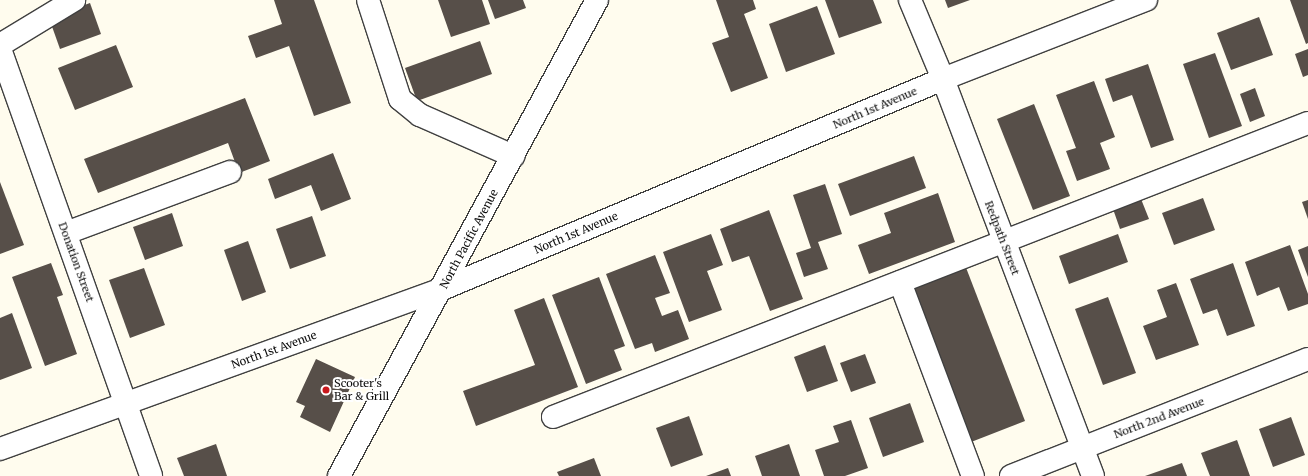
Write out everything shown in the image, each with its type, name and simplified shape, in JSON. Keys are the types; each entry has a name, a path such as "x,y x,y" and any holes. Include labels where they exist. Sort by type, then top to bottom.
{"street":[{"path":"0,45 74,0"},
{"path":"368,0 400,99 420,116 514,156"},
{"name":"North Pacific Avenue","path":"339,476 442,289 597,0"},
{"name":"Redpath Street","path":"910,0 943,79 1093,476"},
{"name":"North 1st Avenue","path":"0,449 442,289 943,79 1146,0"},
{"name":"Donation Street","path":"0,49 151,476"},
{"path":"553,417 1308,123"},
{"path":"66,233 230,172"},
{"path":"900,282 973,476"},
{"name":"North 2nd Avenue","path":"1011,476 1308,359"}],"building":[{"path":"274,0 314,0 351,103 314,116 289,46 256,58 248,36 282,24"},
{"path":"438,0 482,0 490,24 451,37"},
{"path":"488,0 523,0 526,8 495,19"},
{"path":"716,0 753,0 756,9 744,14 768,78 731,92 712,43 729,37"},
{"path":"825,0 873,0 882,23 839,38"},
{"path":"945,0 970,0 948,8"},
{"path":"1290,0 1308,0 1308,43 1306,44"},
{"path":"90,3 101,34 60,49 49,18"},
{"path":"817,6 835,54 786,72 769,24"},
{"path":"1259,17 1273,55 1231,70 1217,33"},
{"path":"480,41 492,74 417,101 405,68"},
{"path":"116,45 133,87 75,110 58,68"},
{"path":"1308,49 1308,75 1303,77 1295,54"},
{"path":"1215,53 1242,126 1209,138 1183,64"},
{"path":"1148,64 1174,140 1151,148 1132,95 1113,102 1105,79"},
{"path":"1094,81 1115,137 1100,143 1110,169 1077,181 1066,151 1076,148 1056,95"},
{"path":"1255,88 1265,116 1250,122 1240,94"},
{"path":"245,98 270,161 239,173 228,143 98,193 84,159"},
{"path":"1034,104 1070,196 1033,210 997,119"},
{"path":"333,153 351,199 321,211 311,185 275,199 268,179"},
{"path":"914,156 926,188 850,216 838,184"},
{"path":"0,182 24,245 0,254"},
{"path":"825,184 842,234 818,242 828,269 804,277 796,253 811,248 793,195"},
{"path":"938,193 955,242 869,274 858,245 891,233 884,213"},
{"path":"1203,198 1215,230 1174,245 1162,213"},
{"path":"1141,199 1149,219 1120,229 1113,209"},
{"path":"1308,200 1308,219 1302,202"},
{"path":"769,210 803,299 770,311 749,256 732,262 720,229"},
{"path":"172,213 183,246 145,260 133,227"},
{"path":"312,216 326,256 290,269 276,229"},
{"path":"711,234 723,265 707,271 722,310 689,322 663,252"},
{"path":"1118,234 1128,262 1069,284 1059,256"},
{"path":"248,241 266,292 242,301 224,250"},
{"path":"1290,245 1308,294 1308,304 1288,311 1279,287 1257,296 1245,262"},
{"path":"1308,246 1308,277 1298,250"},
{"path":"655,255 670,293 655,298 662,316 678,310 689,339 655,352 652,343 635,349 606,274"},
{"path":"51,263 63,295 57,297 77,354 45,366 12,277"},
{"path":"1233,263 1255,326 1227,336 1217,309 1203,314 1190,279"},
{"path":"965,265 1025,421 966,444 906,288"},
{"path":"144,268 165,325 130,338 109,280"},
{"path":"599,277 625,346 614,350 622,370 586,384 552,295"},
{"path":"1176,283 1199,345 1156,360 1143,326 1167,317 1157,290"},
{"path":"1108,297 1136,373 1103,385 1075,309"},
{"path":"544,298 578,387 476,426 463,391 535,365 514,310"},
{"path":"12,313 32,368 0,380 0,318"},
{"path":"825,345 838,381 807,392 794,357"},
{"path":"865,354 876,383 851,392 840,363"},
{"name":"Scooter's Bar & Grill","path":"316,359 355,377 330,432 300,417 305,406 296,402"},
{"path":"910,403 924,442 883,457 869,418"},
{"path":"689,416 703,455 671,467 656,428"},
{"path":"1291,417 1305,455 1273,467 1259,429"},
{"path":"851,420 868,468 845,476 824,476 815,450 839,442 833,426"},
{"path":"1237,440 1250,476 1210,476 1201,453"},
{"path":"216,444 227,476 184,476 177,458"},
{"path":"789,444 800,476 762,476 755,456"},
{"path":"594,458 601,476 559,476 557,472"},
{"path":"1182,463 1187,476 1145,476"},
{"path":"728,468 731,476 706,476"}],"place":[{"name":"Scooter's Bar & Grill","path":"326,390"}]}
